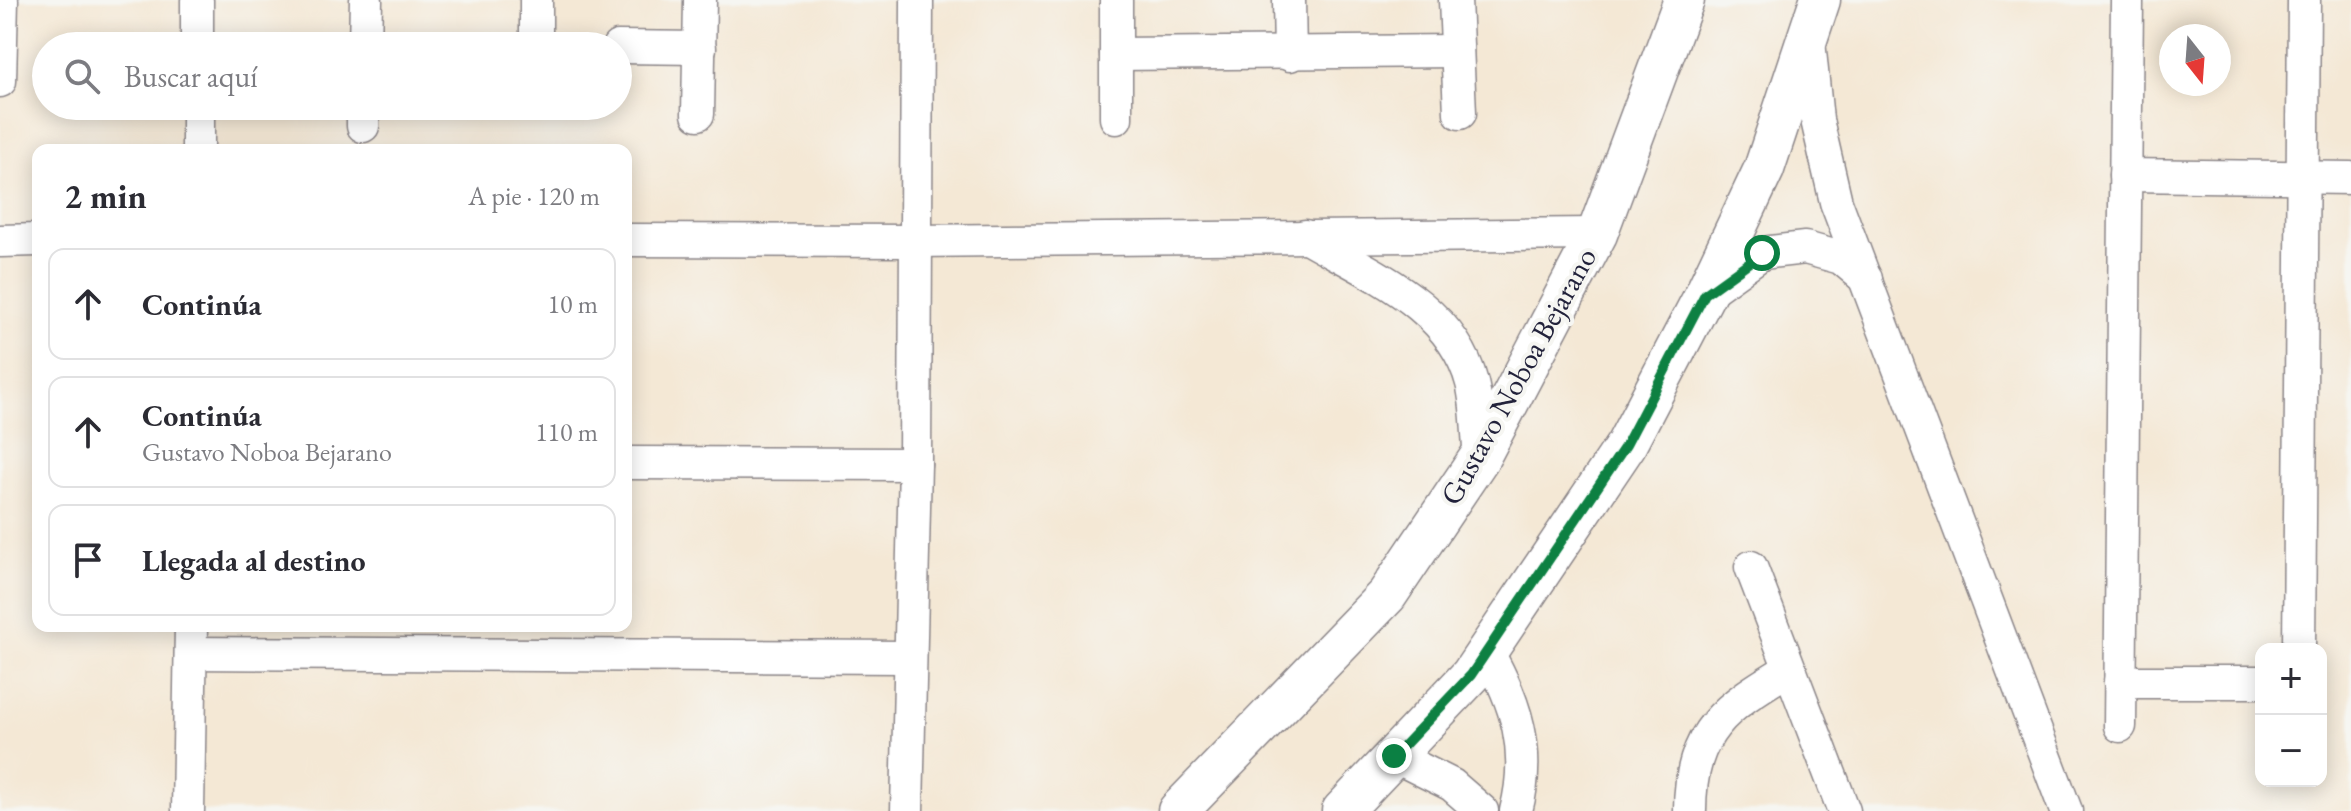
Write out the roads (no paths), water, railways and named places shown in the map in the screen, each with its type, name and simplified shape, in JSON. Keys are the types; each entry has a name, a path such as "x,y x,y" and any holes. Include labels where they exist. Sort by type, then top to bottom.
{"street":[{"path":"0,81 2,0"},
{"path":"197,0 197,32"},
{"path":"365,32 366,0"},
{"path":"536,0 536,32"},
{"path":"698,114 700,0"},
{"path":"907,811 915,464 917,0"},
{"path":"1116,0 1116,118"},
{"path":"1289,0 1290,55"},
{"path":"1455,0 1460,113"},
{"name":"Gustavo Noboa Bejarano","path":"1178,811 1387,595 1480,457 1597,234 1684,0"},
{"path":"1342,811 1471,675 1626,445 1705,294 1764,169 1809,41 1820,0"},
{"path":"2120,726 2127,0"},
{"path":"2299,643 2304,0"},
{"path":"1809,41 1817,120 1836,202 2066,811"},
{"path":"632,47 700,48"},
{"path":"1116,54 1290,55 1457,51"},
{"path":"198,120 198,144"},
{"path":"2125,175 2351,178"},
{"path":"632,240 916,241 1597,234"},
{"path":"1302,235 1418,302 1453,341 1472,382 1480,457"},
{"path":"0,241 32,240"},
{"path":"1705,294 1762,253 1805,248 1841,258 1866,279"},
{"path":"632,463 915,464"},
{"path":"1751,567 1844,811"},
{"path":"188,811 191,640 910,657"},
{"path":"1487,651 1511,693 1520,723 1516,811"},
{"path":"1690,811 1690,792 1702,742 1735,702 1789,669"},
{"path":"2120,682 2255,682"},
{"path":"1394,756 1452,785 1482,811"}]}
